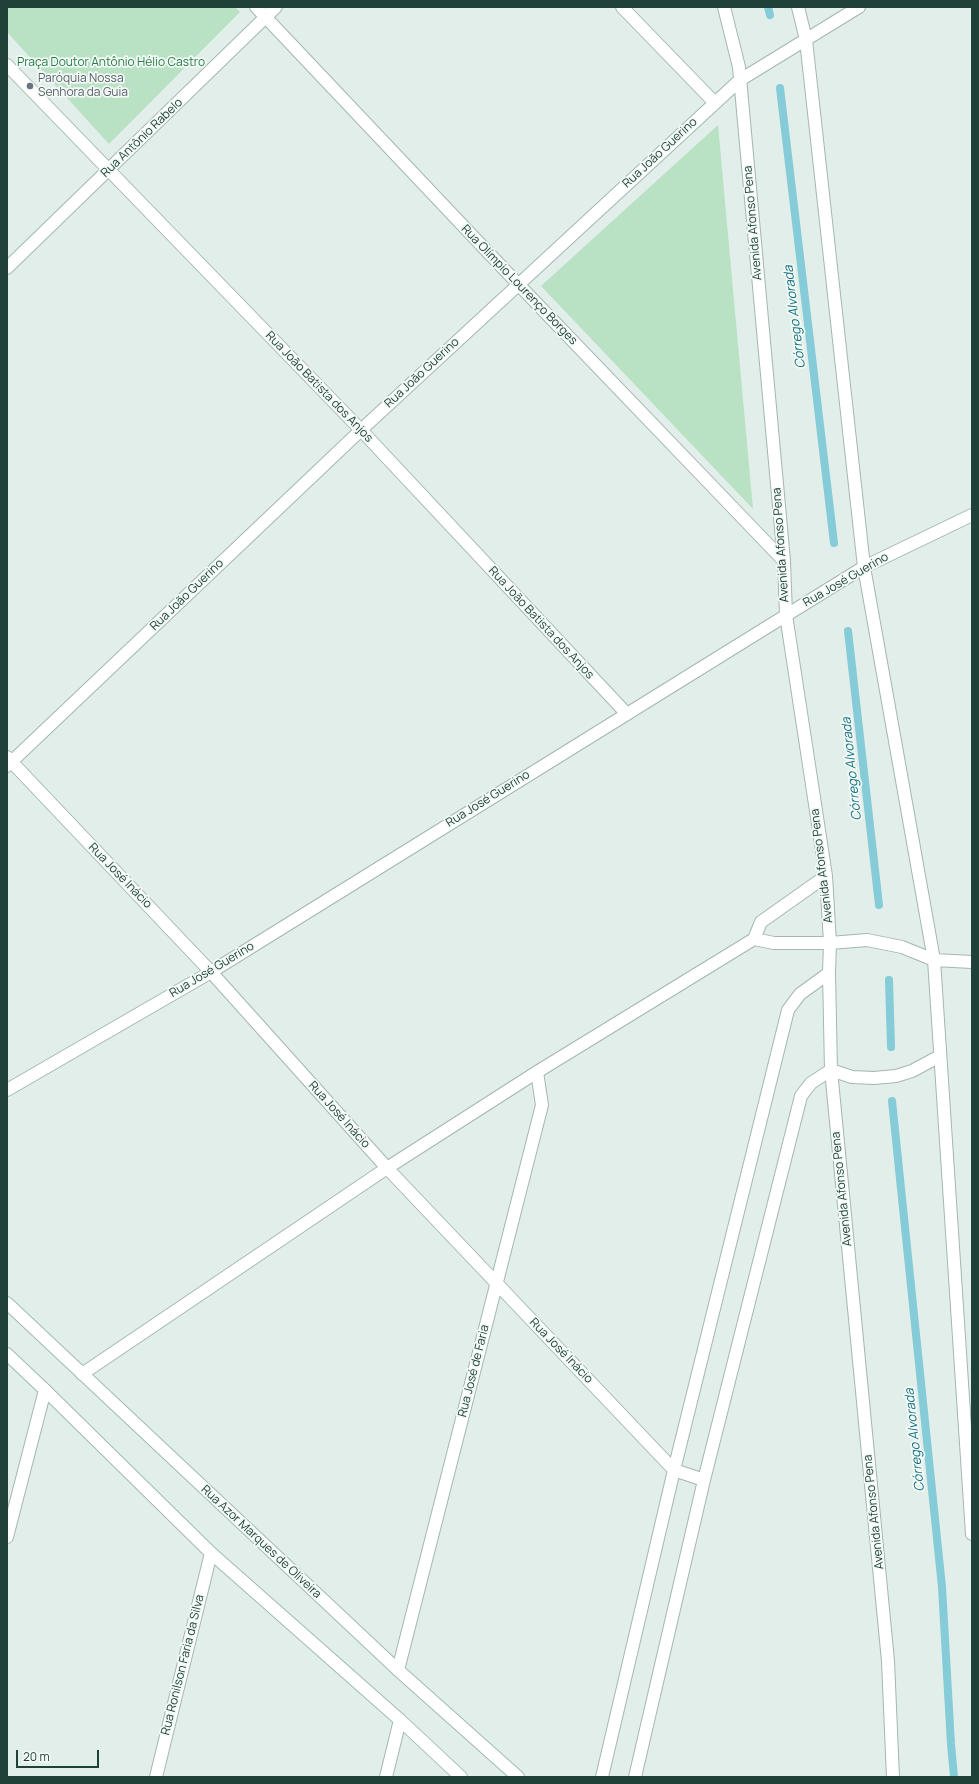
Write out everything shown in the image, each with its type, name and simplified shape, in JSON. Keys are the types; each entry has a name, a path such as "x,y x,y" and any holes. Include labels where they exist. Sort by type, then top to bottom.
{"street":[{"name":"Rua Olímpio Lourenço Borges","path":"256,7 518,284 784,560"},
{"name":"Rua Antônio Rabelo","path":"7,268 276,7"},
{"path":"622,7 715,103"},
{"name":"Avenida Afonso Pena","path":"724,7 739,67 784,560 786,615 826,876 830,943 828,973 831,1070 888,1661 893,1777"},
{"path":"798,7 806,40 864,567 934,960 972,1534"},
{"name":"Rua João Guerino","path":"8,762 361,430 740,80 859,7"},
{"name":"Rua João Batista dos Anjos","path":"7,65 108,171 361,430 626,714"},
{"name":"Rua José Guerino","path":"7,1090 211,972 864,567 972,514"},
{"name":"Rua José Inácio","path":"8,762 211,972 387,1168 674,1470"},
{"path":"82,1374 387,1168 537,1072 754,939 761,922 826,876"},
{"path":"754,939 774,942 830,943 849,940 886,942 902,946 934,960 972,962"},
{"path":"602,1777 674,1470 788,1010 800,994 828,973"},
{"path":"635,1777 704,1480 801,1096 811,1083 831,1070 852,1076 874,1078 896,1076 919,1068 940,1056"},
{"name":"Rua José de Faria","path":"398,1670 542,1105 537,1072"},
{"name":"Rua Azor Marques de Oliveira","path":"7,1303 398,1670 518,1777"},
{"path":"7,1354 211,1553 400,1720 461,1777"},
{"path":"7,1537 45,1390"},
{"path":"674,1470 704,1480"},
{"name":"Rua Ronilson Faria da Silva","path":"156,1777 211,1553"},
{"path":"386,1777 400,1720"}],"green space":[{"name":"Praça Doutor Antônio Hélio Castro","path":"7,7 235,7 240,12 109,144 7,32"},
{"path":"718,125 753,509 541,286"}],"waterway":[{"name":"Córrego Alvorada","path":"768,7 770,15"},
{"name":"Córrego Alvorada","path":"780,88 834,543"},
{"name":"Córrego Alvorada","path":"848,631 879,905"},
{"name":"Córrego Alvorada","path":"889,980 891,1047"},
{"name":"Córrego Alvorada","path":"892,1101 942,1587 954,1777"}],"place":[{"name":"Paróquia Nossa Senhora da Guia","path":"30,86"}]}
